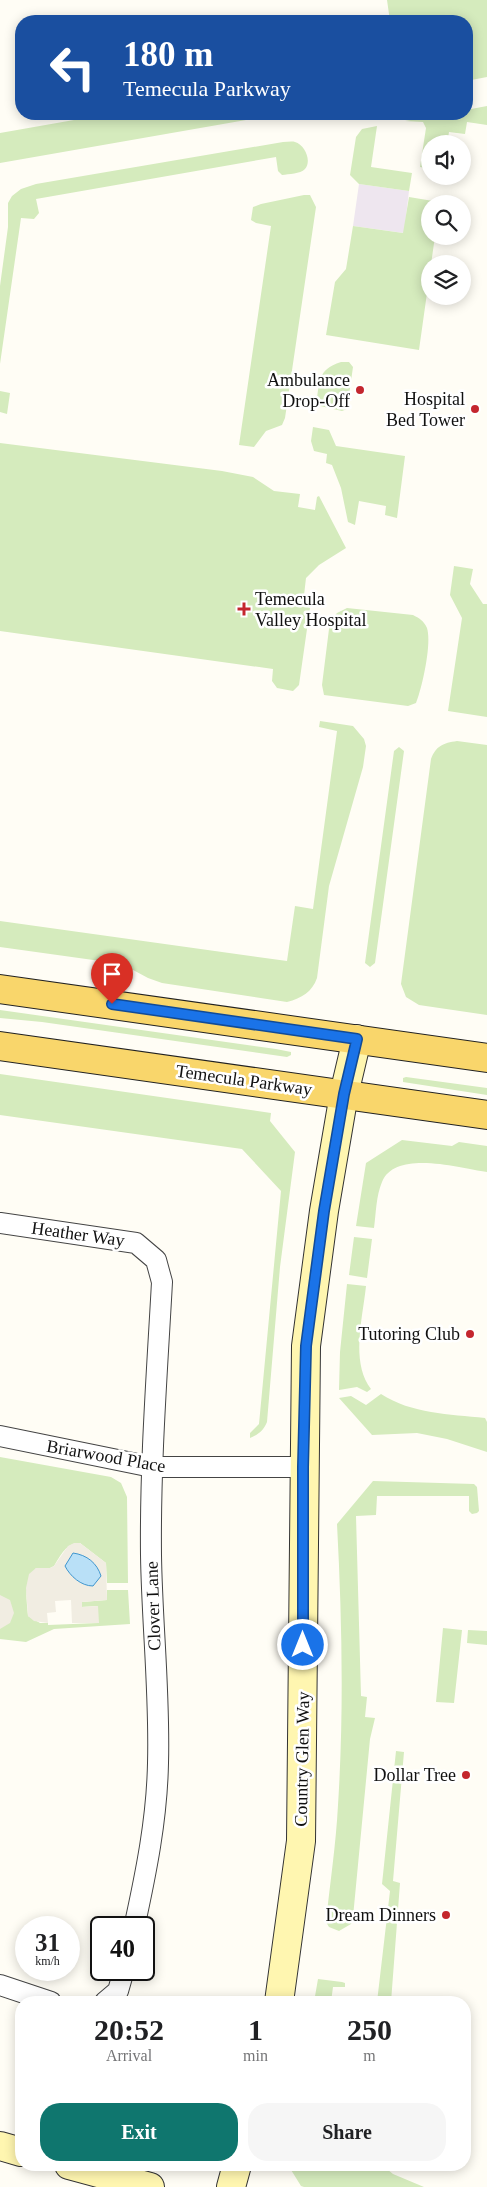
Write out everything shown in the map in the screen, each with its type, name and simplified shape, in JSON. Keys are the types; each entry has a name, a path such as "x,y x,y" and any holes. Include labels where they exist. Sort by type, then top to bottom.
{"main road":[{"path":"0,989 487,1058"},
{"name":"Temecula Parkway","path":"0,1046 487,1115"}],"street":[{"name":"Country Glen Way","path":"280,1996 300,1841 303,1682 303,1467 306,1346 324,1211 344,1094 357,1039"},
{"name":"Heather Way","path":"0,1223 136,1243 156,1260 162,1282"},
{"name":"Clover Lane","path":"136,1916 155,1817 158,1762 151,1556 152,1467 162,1282"},
{"name":"Briarwood Place","path":"0,1436 152,1467 303,1467"},
{"path":"111,1996 119,1981"},
{"path":"0,1985 33,1996"},
{"path":"0,2146 15,2150"},
{"path":"91,2171 150,2187"},
{"path":"231,2187 235,2171"}],"shaded area":[{"path":"359,184 409,191 404,233 353,226"},
{"path":"80,1543 106,1563 107,1600 82,1602 82,1607 98,1606 99,1623 72,1623 71,1600 55,1601 56,1612 47,1613 48,1623 34,1621 28,1616 26,1588 29,1574 36,1568 50,1568 54,1566 68,1546"},
{"path":"0,1595 10,1600 14,1613 10,1623 0,1629"}],"green space":[{"path":"387,0 487,0 487,77 473,80 473,15 389,15"},
{"path":"487,106 487,125 467,122 465,134 449,132 448,135 425,135 426,128 423,122 405,121 411,120 473,120 473,109"},
{"path":"74,120 247,120 0,163 0,133"},
{"path":"377,126 371,167 412,173 409,191 359,184 350,175 356,137 362,129"},
{"path":"283,142 295,142 302,146 308,158 307,166 303,171 282,175 278,171 276,157 36,199 39,213 34,219 21,218 0,364 0,286 8,227 8,203 12,196 21,189 36,184"},
{"path":"310,195 316,207 285,418 282,425 266,431 254,447 239,445 271,226 251,220 253,207"},
{"path":"409,197 421,199 421,245 434,245 432,255 421,255 421,305 425,305 419,350 326,335 335,282 346,269 353,226 403,233"},
{"path":"349,362 353,367 347,409 342,411 316,405 319,384 323,373 333,365"},
{"path":"0,391 10,393 7,414 0,412"},
{"path":"313,427 329,430 336,446 405,456 397,518 385,515 386,506 359,501 355,525 348,522 341,488 332,465 326,463 327,454 314,451 311,441"},
{"path":"0,443 222,471 253,477 274,491 300,494 298,507 315,510 317,497 319,496 346,548 319,565 306,578 303,604 310,608 299,685 293,691 277,688 272,681 273,669 0,631"},
{"path":"454,566 473,569 470,584 483,604 487,604 487,717 448,711 462,618 450,595"},
{"path":"347,608 413,615 424,623 428,635 427,655 416,703 408,706 324,695 322,685 330,621 337,613"},
{"path":"320,721 353,726 364,739 366,746 363,767 329,886 317,978 306,994 287,1002 162,983 122,964 0,947 0,921 287,961 295,906 313,909 337,731 319,727"},
{"path":"457,741 487,745 487,1015 419,1005 406,997 401,984 431,759 435,751 441,746"},
{"path":"399,747 404,751 375,963 370,967 365,963 394,751"},
{"path":"0,1010 276,1049 291,1052 291,1055 287,1057 42,1022 0,1018"},
{"path":"0,1074 271,1113 270,1121 295,1152 280,1267 267,1422 258,1434 250,1438 250,1433 259,1424 281,1191 242,1149 0,1115"},
{"path":"403,1078 487,1088 487,1095 403,1082"},
{"path":"402,1140 452,1146 459,1142 487,1146 487,1172 429,1163 414,1163 400,1166 389,1172 382,1182 377,1199 374,1228 356,1226 366,1163"},
{"path":"354,1237 372,1239 367,1278 349,1275"},
{"path":"347,1284 366,1286 359,1353 365,1378 371,1389 367,1392 357,1387 339,1390 340,1352"},
{"path":"381,1394 405,1406 431,1412 485,1418 487,1422 487,1452 447,1439 417,1433 372,1435 339,1398 351,1396 366,1405"},
{"path":"0,1457 111,1477 121,1483 127,1497 128,1583 107,1583 106,1563 80,1543 67,1547 54,1566 50,1568 36,1568 29,1581 27,1601 28,1616 40,1623 48,1623 48,1625 98,1623 98,1606 81,1607 82,1602 107,1600 107,1590 128,1590 130,1624 54,1629 26,1642 0,1639"},
{"path":"373,1481 474,1484 477,1487 479,1511 472,1514 469,1511 469,1496 377,1496 376,1515 356,1516 361,1696 367,1697 365,1717 375,1718 370,1739 353,1917 351,1924 339,1931 329,1927 326,1922 337,1820 342,1700 337,1524"},
{"path":"443,1628 462,1630 454,1703 436,1702"},
{"path":"468,1630 487,1631 487,1645 467,1643"},
{"path":"396,1751 404,1752 393,1881 400,1883 391,1996 378,1996 390,1891 382,1884"},
{"path":"318,1979 345,1983 345,1987 333,1987 332,1996 315,1996"},
{"path":"292,2171 389,2171 424,2187 304,2187 301,2186"}],"water":[{"path":"73,1553 87,1558 97,1567 101,1576 93,1586 80,1582 67,1570 65,1566"}],"place":[{"name":"Ambulance Drop-Off","path":"360,390"},
{"name":"Hospital Bed Tower","path":"475,409"},
{"name":"Temecula Valley Hospital","path":"244,609"},
{"name":"Tutoring Club","path":"470,1334"},
{"name":"Dollar Tree","path":"466,1775"},
{"name":"Dream Dinners","path":"446,1915"}],"route":[{"path":"112,1004 357,1039 344,1094 324,1211 306,1346 303,1467 303,1645"}]}
